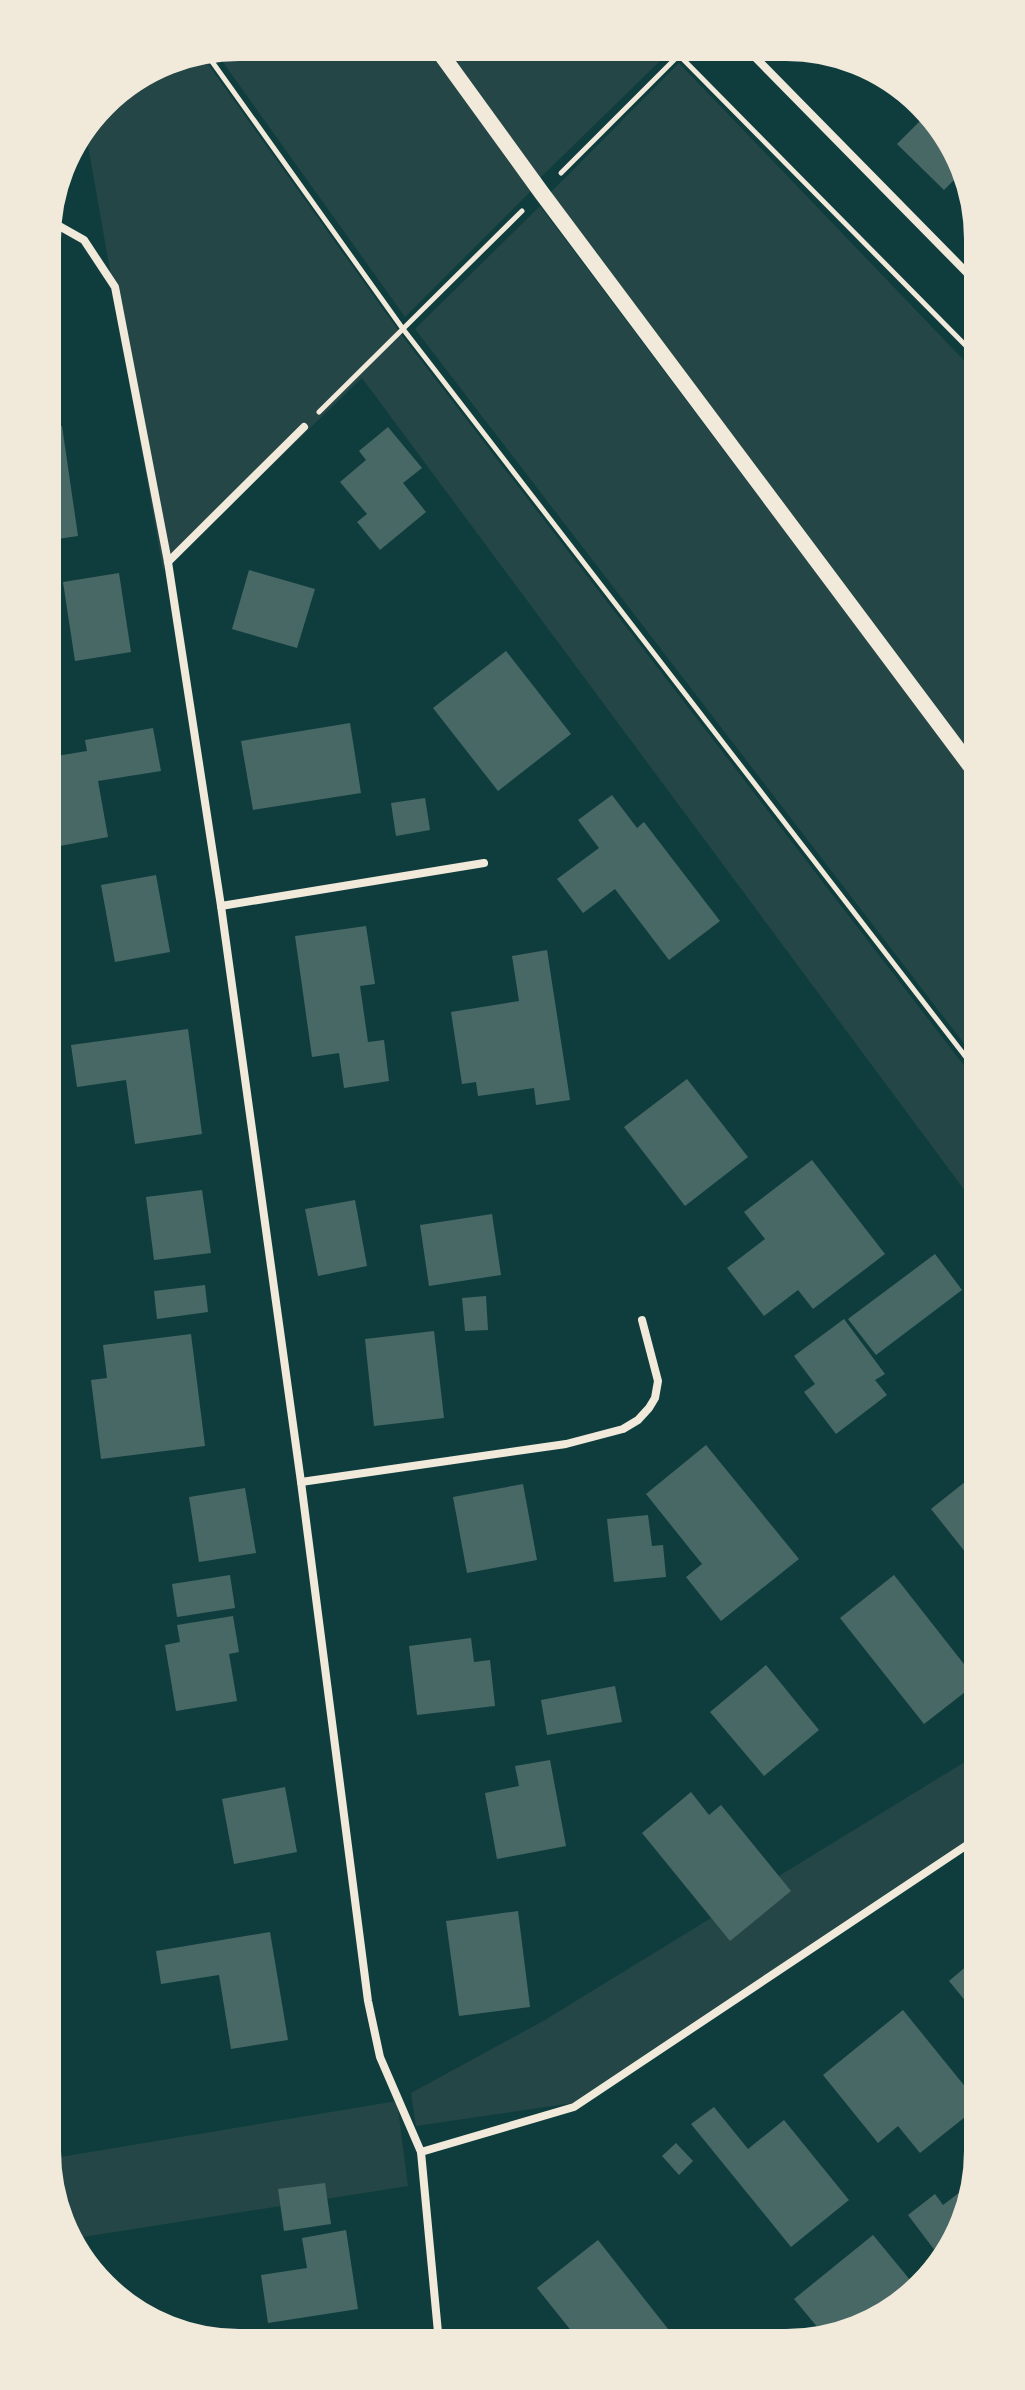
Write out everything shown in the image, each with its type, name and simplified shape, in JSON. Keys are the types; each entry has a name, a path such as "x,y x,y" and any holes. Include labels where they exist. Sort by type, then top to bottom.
{"main road":[{"path":"442,56 969,764"}],"street":[{"path":"754,56 969,275"},
{"path":"56,224 84,240 115,287 168,562 221,906 301,1482 368,2001 380,2057 421,2152 438,2334"},
{"path":"168,562 304,427"},
{"path":"221,906 484,863"},
{"path":"301,1482 566,1444 623,1429 638,1420 649,1408 655,1398 658,1381 642,1320"},
{"path":"421,2152 574,2107 969,1844"}],"path":[{"path":"304,427 678,56"},
{"path":"680,56 969,349"},
{"path":"210,59 403,329 969,1061"}],"shaded area":[{"path":"434,56 531,191 405,317 219,57"},
{"path":"451,56 665,56 540,178"},
{"path":"205,60 403,337 969,1072 969,1196 362,378 364,376 163,570 87,138 109,109 147,80"},
{"path":"679,63 969,366 969,751 550,193"},
{"path":"540,206 969,776 969,1050 415,329"},
{"path":"969,1759 969,1839 573,2103 416,2126 411,2093 545,2020"},
{"path":"397,2101 408,2186 78,2238 62,2199 57,2158"}],"building":[{"path":"923,118 945,147 958,176 944,190 897,144"},
{"path":"62,426 78,536 56,539 56,427"},
{"path":"388,427 422,468 403,483 426,512 380,550 357,522 367,514 340,482 366,460 359,451"},
{"path":"249,570 315,589 297,648 232,629"},
{"path":"119,573 131,652 75,661 63,582"},
{"path":"506,651 571,734 498,791 433,708"},
{"path":"350,723 361,793 253,810 241,741"},
{"path":"153,728 161,771 98,781 108,837 56,847 56,756 87,751 85,740"},
{"path":"612,795 637,828 644,822 720,921 669,960 615,889 583,913 557,879 599,848 578,820"},
{"path":"425,798 430,830 396,836 391,803"},
{"path":"156,875 170,952 115,962 101,885"},
{"path":"366,926 375,984 360,986 368,1042 384,1040 389,1081 344,1088 339,1053 312,1057 295,936"},
{"path":"547,950 570,1100 536,1105 534,1088 478,1096 476,1082 462,1084 451,1012 519,1001 512,956"},
{"path":"188,1029 202,1134 135,1144 126,1080 77,1087 71,1045"},
{"path":"687,1079 748,1157 685,1206 624,1127"},
{"path":"812,1160 885,1254 813,1309 798,1290 764,1316 727,1268 765,1239 744,1212"},
{"path":"202,1190 211,1253 154,1260 146,1197"},
{"path":"355,1200 367,1266 318,1276 305,1209"},
{"path":"492,1214 501,1275 429,1286 420,1225"},
{"path":"935,1254 962,1290 876,1355 848,1319"},
{"path":"205,1285 208,1312 157,1319 154,1291"},
{"path":"486,1296 488,1330 465,1331 462,1298"},
{"path":"844,1319 885,1374 875,1380 887,1395 836,1434 804,1392 815,1384 794,1356"},
{"path":"434,1331 444,1418 374,1426 365,1339"},
{"path":"191,1334 205,1446 101,1459 91,1380 107,1378 103,1345"},
{"path":"706,1445 799,1559 721,1621 686,1577 702,1564 646,1494"},
{"path":"969,1479 969,1557 931,1509"},
{"path":"523,1484 537,1560 467,1573 453,1497"},
{"path":"245,1488 256,1553 199,1562 189,1497"},
{"path":"648,1515 652,1546 663,1545 666,1577 614,1582 607,1519"},
{"path":"230,1575 235,1608 177,1617 172,1584"},
{"path":"894,1575 969,1671 969,1689 924,1724 840,1618"},
{"path":"233,1616 239,1652 229,1654 237,1701 176,1711 165,1645 180,1642 177,1625"},
{"path":"471,1638 474,1662 490,1660 495,1706 417,1715 409,1646"},
{"path":"766,1665 819,1730 764,1776 710,1712"},
{"path":"615,1686 622,1722 547,1735 541,1700"},
{"path":"550,1760 566,1846 497,1859 485,1793 519,1786 515,1766"},
{"path":"285,1787 297,1852 234,1864 222,1799"},
{"path":"691,1792 709,1815 721,1805 791,1891 730,1941 642,1833"},
{"path":"518,1911 530,2007 459,2016 446,1921"},
{"path":"270,1932 288,2040 231,2049 219,1975 161,1984 156,1951"},
{"path":"969,1964 969,2005 949,1981"},
{"path":"903,2010 969,2091 969,2114 920,2153 898,2126 878,2143 823,2075"},
{"path":"714,2107 748,2149 784,2120 849,2200 791,2247 691,2124"},
{"path":"676,2143 693,2161 679,2175 662,2156"},
{"path":"325,2183 331,2224 284,2231 278,2189"},
{"path":"965,2189 955,2221 937,2254 908,2215 935,2194 943,2205"},
{"path":"346,2230 358,2309 268,2323 261,2275 307,2268 302,2238"},
{"path":"873,2235 913,2284 867,2315 820,2330 794,2299"},
{"path":"598,2240 668,2329 661,2334 572,2334 537,2288"}]}
